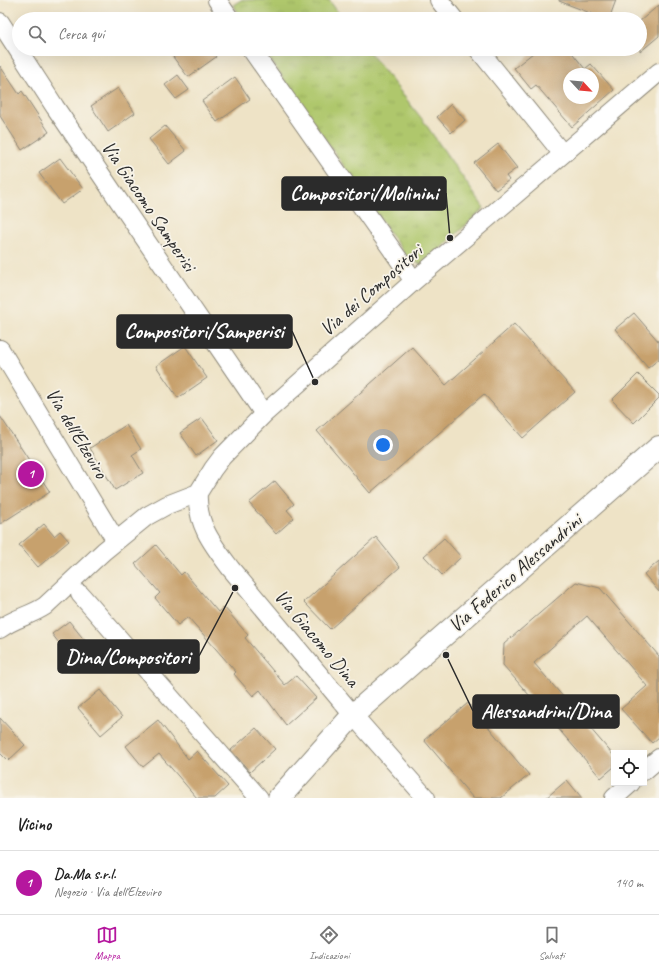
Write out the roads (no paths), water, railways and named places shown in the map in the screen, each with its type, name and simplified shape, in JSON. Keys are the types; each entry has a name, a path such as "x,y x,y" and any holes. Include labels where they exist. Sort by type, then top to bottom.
{"street":[{"path":"217,0 225,12"},
{"path":"439,0 448,12"},
{"name":"Via Giacomo Samperisi","path":"0,22 12,41"},
{"name":"Via Giacomo Samperisi","path":"22,56 55,107 264,414"},
{"path":"256,56 414,281"},
{"path":"484,56 562,153"},
{"name":"Via dei Compositori","path":"198,493 222,457 264,414 414,281 562,153 659,72"},
{"name":"Via dell'Elzeviro","path":"0,349 116,541"},
{"name":"Via Federico Alessandrini","path":"279,798 353,715 659,447"},
{"path":"0,629 13,620 39,610 45,606 116,541 147,516 160,508 198,493"},
{"name":"Via Giacomo Dina","path":"198,493 198,507 201,523 222,557 353,715 426,798"},
{"path":"80,594 259,798"},
{"path":"647,769 659,758"},
{"path":"614,798 628,786"}],"place":[{"name":"Compositori/Molinini","path":"450,238"},
{"name":"Compositori/Samperisi","path":"315,382"},
{"name":"Da.Ma s.r.l.","path":"31,474"},
{"name":"Dina/Compositori","path":"235,588"},
{"name":"Alessandrini/Dina","path":"446,655"}]}
